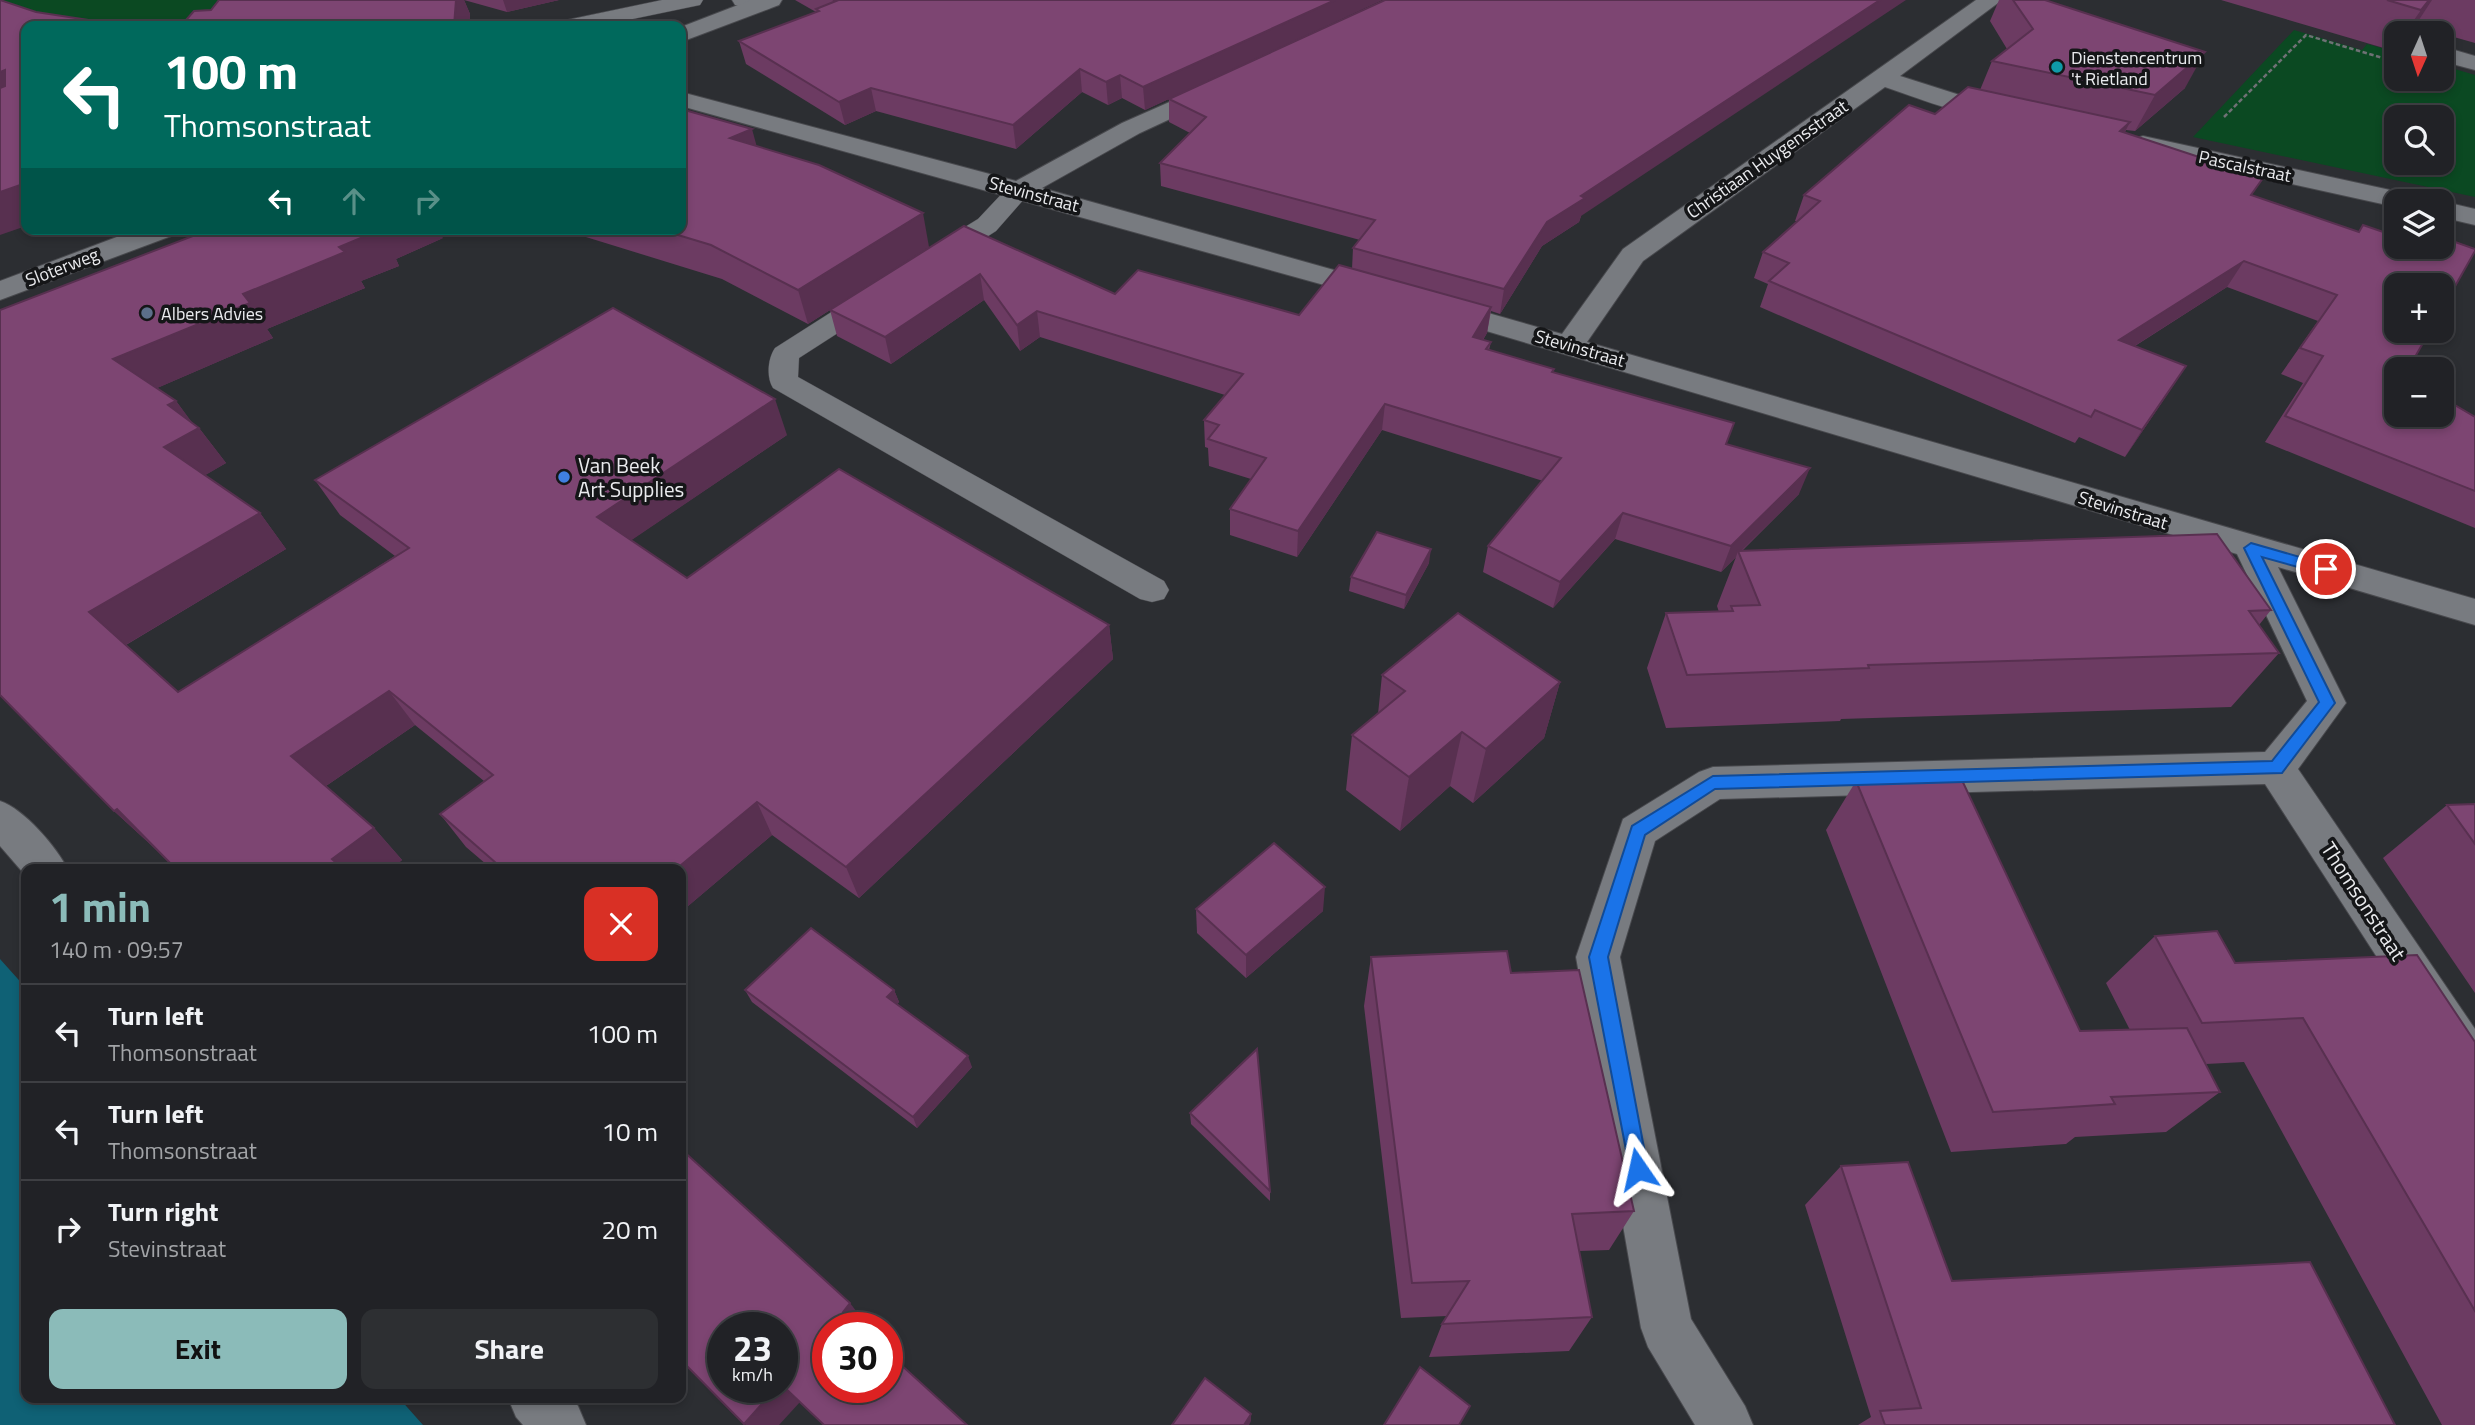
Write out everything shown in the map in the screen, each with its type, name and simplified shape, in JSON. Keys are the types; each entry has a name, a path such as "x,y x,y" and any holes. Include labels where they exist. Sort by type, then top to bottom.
{"street":[{"name":"Christiaan Huygensstraat","path":"1570,345 1633,255 1992,0"},
{"path":"686,33 758,1"},
{"path":"2454,57 2475,63"},
{"path":"1019,190 1131,128 1244,76"},
{"path":"1883,78 1959,103 2025,118"},
{"name":"Stevinstraat","path":"686,100 1019,190 1570,345 2475,612"},
{"name":"Pascalstraat","path":"2118,138 2384,197"},
{"path":"2454,212 2475,217"},
{"name":"Sloterweg","path":"0,290 148,235"},
{"path":"1726,1425 1667,1328 1598,957 1638,831 1713,783 2276,768 2327,703 2251,548"},
{"name":"Thomsonstraat","path":"2276,768 2475,1069"},
{"path":"0,818 42,864"},
{"path":"539,1403 559,1425"}],"lane":[{"path":"593,21 692,0"},
{"path":"1019,190 987,225 785,354 783,381 1152,590"}],"path":[{"path":"2184,153 2306,35 2384,58"}],"green space":[{"path":"0,0 249,0 230,21 21,21"},
{"path":"2294,30 2362,50 2367,44 2384,49 2384,91 2454,91 2454,69 2475,75 2475,197 2454,193 2454,189 2437,189 2193,137"}],"water":[{"path":"0,959 21,982 21,1403 403,1403 423,1425 0,1425"}],"building":[{"path":"0,0 36,12 95,21 21,21 21,185 0,192 0,88 5,86 5,70 0,72"},
{"path":"219,0 456,0 454,21 169,21 186,20 194,11 211,10"},
{"path":"833,0 1335,0 1143,87 1120,75 1106,82 1080,69 1013,125 871,88 839,102 739,41 819,11 816,9 836,1"},
{"path":"1385,0 1880,0 1581,196 1585,198 1547,222 1504,289 1353,248 1375,220 1160,163 1206,117 1169,99"},
{"path":"2013,0 2045,0 2205,52 2155,95 1992,61 2033,29"},
{"path":"2387,0 2429,0 2421,10"},
{"path":"1968,87 2130,122 2120,131 2263,178 2251,195 2359,232 2363,225 2384,232 2384,259 2454,259 2454,242 2475,249 2454,288 2454,273 2384,273 2384,343 2423,343 2415,357 2384,357 2384,427 2454,427 2454,405 2475,417 2475,491 2285,416 2323,356 2300,348 2337,295 2244,261 2119,340 2186,366 2142,430 2095,410 2091,417 1769,281 1789,263 1763,252 1820,201 1804,195 1909,105 1935,114"},
{"path":"686,110 752,129 730,138 819,165 923,213 798,290 711,245 678,235 686,235"},
{"path":"964,226 1115,294 1138,270 1299,315 1339,265 1491,307 1473,337 1491,342 1486,349 1554,369 1552,372 1734,423 1726,444 1810,468 1731,546 1623,513 1560,582 1488,546 1561,458 1385,404 1298,531 1230,509 1266,458 1208,439 1219,425 1204,420 1243,374 1037,311 1017,325 980,274 885,337 830,310"},
{"path":"195,235 368,235 339,247 345,252 243,294 250,303 113,359 176,401 168,405 199,428 164,447 260,513 89,612 178,692 409,548 315,480 613,308 775,399 597,517 687,578 839,469 1109,625 846,867 757,802 682,864 497,864 440,814 493,775 389,691 291,756 374,828 332,859 337,864 171,864 117,809 114,811 0,695 0,310"},
{"path":"1377,532 1431,549 1406,595 1351,577"},
{"path":"2217,534 2271,610 2249,611 2279,653 1868,665 1869,668 1687,675 1666,613 1733,611 1731,606 1760,605 1738,551"},
{"path":"1458,613 1560,682 1486,749 1462,732 1409,777 1352,735 1405,691 1382,675"},
{"path":"1960,776 2080,1031 2187,1028 2220,1092 2111,1097 2115,1104 1993,1112 1856,781"},
{"path":"2475,804 2475,844 2447,805"},
{"path":"1274,843 1325,887 1246,955 1196,909"},
{"path":"811,928 894,990 887,997 968,1056 913,1117 745,990"},
{"path":"2217,931 2235,963 2417,955 2475,1042 2475,1311 2303,1018 2202,1023 2155,936"},
{"path":"1507,951 1511,973 1579,970 1634,1211 1572,1214 1592,1317 1442,1324 1469,1281 1412,1283 1371,957"},
{"path":"1257,1049 1270,1191 1190,1113"},
{"path":"686,1154 850,1303 843,1312 812,1312 812,1403 903,1403 903,1367 967,1425 824,1425 798,1400 798,1312 707,1312 707,1386 686,1365"},
{"path":"1908,1162 1952,1281 2310,1262 2395,1425 1885,1425 1880,1411 1921,1408 1841,1166"},
{"path":"1420,1367 1470,1406 1459,1425 1384,1425"},
{"path":"1205,1378 1251,1414 1244,1425 1172,1425"},
{"path":"723,1403 763,1403 744,1424"}],"place":[{"name":"Dienstencentrum 't Rietland","path":"2057,67"},
{"name":"Albers Advies","path":"147,313"},
{"name":"Van Beek Art Supplies","path":"564,477"}],"route":[{"path":"1638,1169 1598,957 1638,831 1713,783 2276,768 2327,703 2251,548 2326,569"}]}
